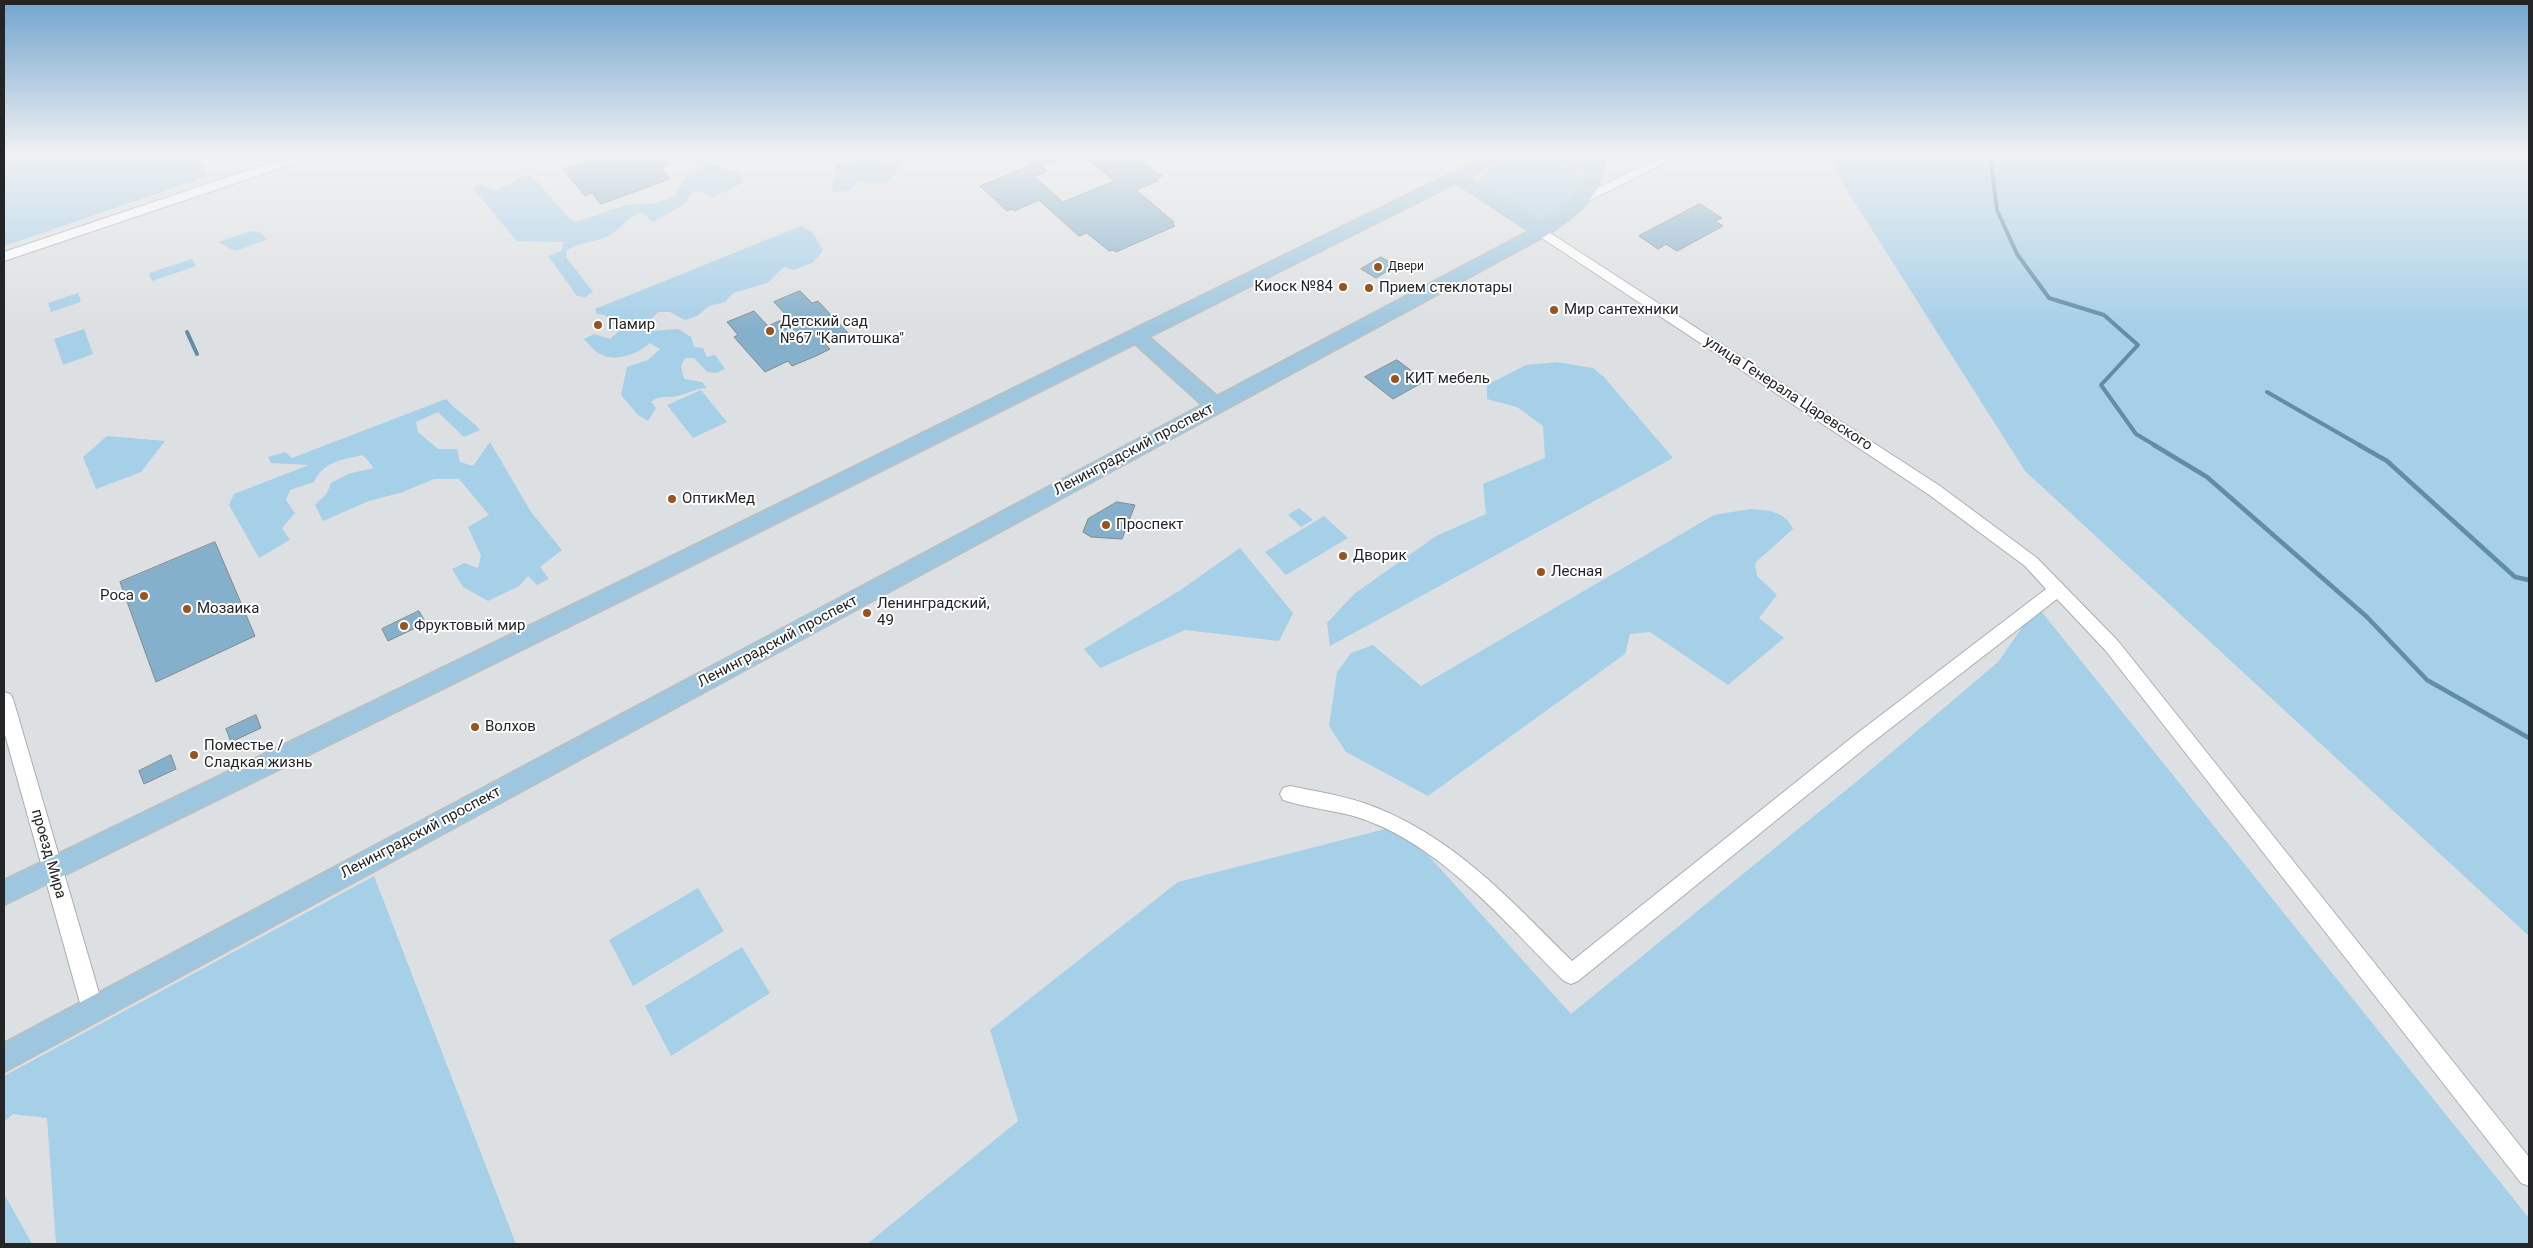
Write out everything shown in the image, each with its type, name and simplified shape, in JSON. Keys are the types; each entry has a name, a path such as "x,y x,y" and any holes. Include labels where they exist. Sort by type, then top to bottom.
{"main road":[{"path":"4,893 637,583 1382,212"},
{"path":"1512,212 1541,231"},
{"name":"Ленинградский проспект","path":"4,1058 1541,231 1570,212"},
{"path":"1135,334 1216,406"}],"street":[{"path":"4,256 134,212"},
{"name":"улица Генерала Царевского","path":"1541,231 1934,490 2031,562 2112,646 2529,1175"},
{"path":"1290,794 1361,810 1423,839 1473,877 1571,974 1826,769 2058,589"},
{"name":"проезд Мира","path":"4,699 93,1010"}],"shaded area":[{"path":"4,212 102,212 4,246"},
{"path":"493,212 564,212 576,222 605,212 641,212 632,217 610,235 567,250 566,257 593,292 585,297 577,296 548,256 561,251 564,242 517,241"},
{"path":"642,212 670,212 652,222"},
{"path":"1524,212 1560,212 1545,220 1538,221"},
{"path":"1861,212 2529,212 2529,936 2025,471"},
{"path":"801,226 813,233 823,250 814,262 794,270 784,267 767,283 733,293 725,302 709,306 697,316 685,320 670,312 658,312 648,323 650,331 678,329 691,337 694,347 703,348 707,357 715,355 725,369 716,373 707,372 694,358 685,358 681,366 684,379 702,382 707,388 697,389 677,396 662,397 651,402 656,408 648,421 638,415 621,395 627,367 648,360 660,349 650,343 638,351 625,356 611,357 598,353 584,339 594,334 610,339 619,331 605,315 597,314 595,309"},
{"path":"251,231 261,232 266,240 235,251 218,242"},
{"path":"192,259 196,266 152,281 149,273"},
{"path":"78,293 81,302 51,312 48,303"},
{"path":"84,329 93,354 63,365 54,339"},
{"path":"1557,362 1593,368 1604,377 1673,458 1330,646 1327,623 1354,594 1436,536 1486,514 1483,484 1545,458 1543,426 1517,407 1487,399 1487,385 1526,365"},
{"path":"701,390 727,422 693,438 667,405"},
{"path":"446,399 480,430 464,437 438,412 416,422 418,432 438,449 457,449 460,462 473,466 490,442 531,512 562,550 540,567 549,579 537,585 528,576 519,586 488,601 463,587 452,569 464,563 478,568 481,556 468,527 489,515 459,479 434,479 400,493 369,501 323,521 315,505 327,493 331,483 348,474 374,468 363,455 334,462 322,470 314,482 290,490 286,500 295,513 282,528 290,540 259,558 229,505 234,494 309,465 271,463 268,457 285,452 292,458"},
{"path":"107,436 165,441 141,472 96,489 83,457"},
{"path":"1299,508 1313,520 1301,527 1288,515"},
{"path":"1750,509 1769,511 1781,515 1790,523 1793,529 1755,563 1757,576 1777,595 1759,618 1784,638 1728,685 1650,632 1630,634 1625,654 1428,796 1346,752 1329,726 1337,672 1351,653 1373,645 1421,686 1714,515"},
{"path":"1324,516 1348,538 1286,575 1265,552"},
{"path":"1240,548 1293,613 1279,641 1185,630 1100,668 1084,649 1179,591"},
{"path":"2037,606 2529,1218 2529,1244 867,1244 1018,1121 990,1030 1178,882 1401,825 1571,1014 1878,764 1998,662"},
{"path":"374,876 516,1244 56,1244 47,1118 13,1114 4,1122 4,1076"},
{"path":"698,888 724,931 633,986 609,940"},
{"path":"742,947 770,993 671,1056 645,1006"},
{"path":"4,1195 7,1199 32,1244 4,1244"}],"building":[{"path":"1053,212 1162,212 1174,222 1172,223 1175,226 1116,252 1113,250 1109,251 1087,233 1079,236"},
{"path":"1684,212 1713,212 1722,218 1715,221 1723,226 1677,251 1666,244 1658,249 1639,236"},
{"name":"Двери","path":"1381,257 1396,266 1376,278 1361,269"},
{"name":"Детский сад №67 \"Капитошка\"","path":"800,291 812,303 818,301 848,333 825,344 830,349 816,356 792,366 788,361 765,372 734,337 738,335 727,322 754,311 768,326 788,317 774,302"},
{"name":"КИТ мебель","path":"1397,360 1425,381 1393,399 1365,377"},
{"name":"Проспект","path":"1117,502 1135,505 1122,539 1091,537 1083,532 1088,519"},
{"name":"Мозаика","path":"215,542 255,636 156,682 120,582"},
{"name":"Фруктовый мир","path":"419,611 426,623 388,641 382,629"},
{"path":"256,715 261,728 231,742 226,729"},
{"path":"171,755 176,769 144,784 139,771"}],"waterway":[{"path":"1998,212 2017,254 2049,298 2104,315 2138,345 2101,385 2136,434 2156,446"},
{"path":"187,332 197,354"},
{"path":"2267,392 2361,446"},
{"path":"2154,445 2207,477 2367,617 2427,680 2529,738"},
{"path":"2359,445 2387,461 2515,577 2529,580"}],"place":[{"name":"Двери","path":"1378,267"},
{"name":"Киоск №84","path":"1343,287"},
{"name":"Прием стеклотары","path":"1369,288"},
{"name":"Мир сантехники","path":"1554,310"},
{"name":"Памир","path":"598,325"},
{"name":"Детский сад №67 \"Капитошка\"","path":"770,331"},
{"name":"КИТ мебель","path":"1395,379"},
{"name":"ОптикМед","path":"672,499"},
{"name":"Проспект","path":"1106,525"},
{"name":"Дворик","path":"1343,556"},
{"name":"Лесная","path":"1541,572"},
{"name":"Роса","path":"144,596"},
{"name":"Мозаика","path":"187,609"},
{"name":"Ленинградский, 49","path":"867,613"},
{"name":"Фруктовый мир","path":"404,626"},
{"name":"Волхов","path":"475,727"},
{"name":"Поместье / Сладкая жизнь","path":"194,755"}]}
